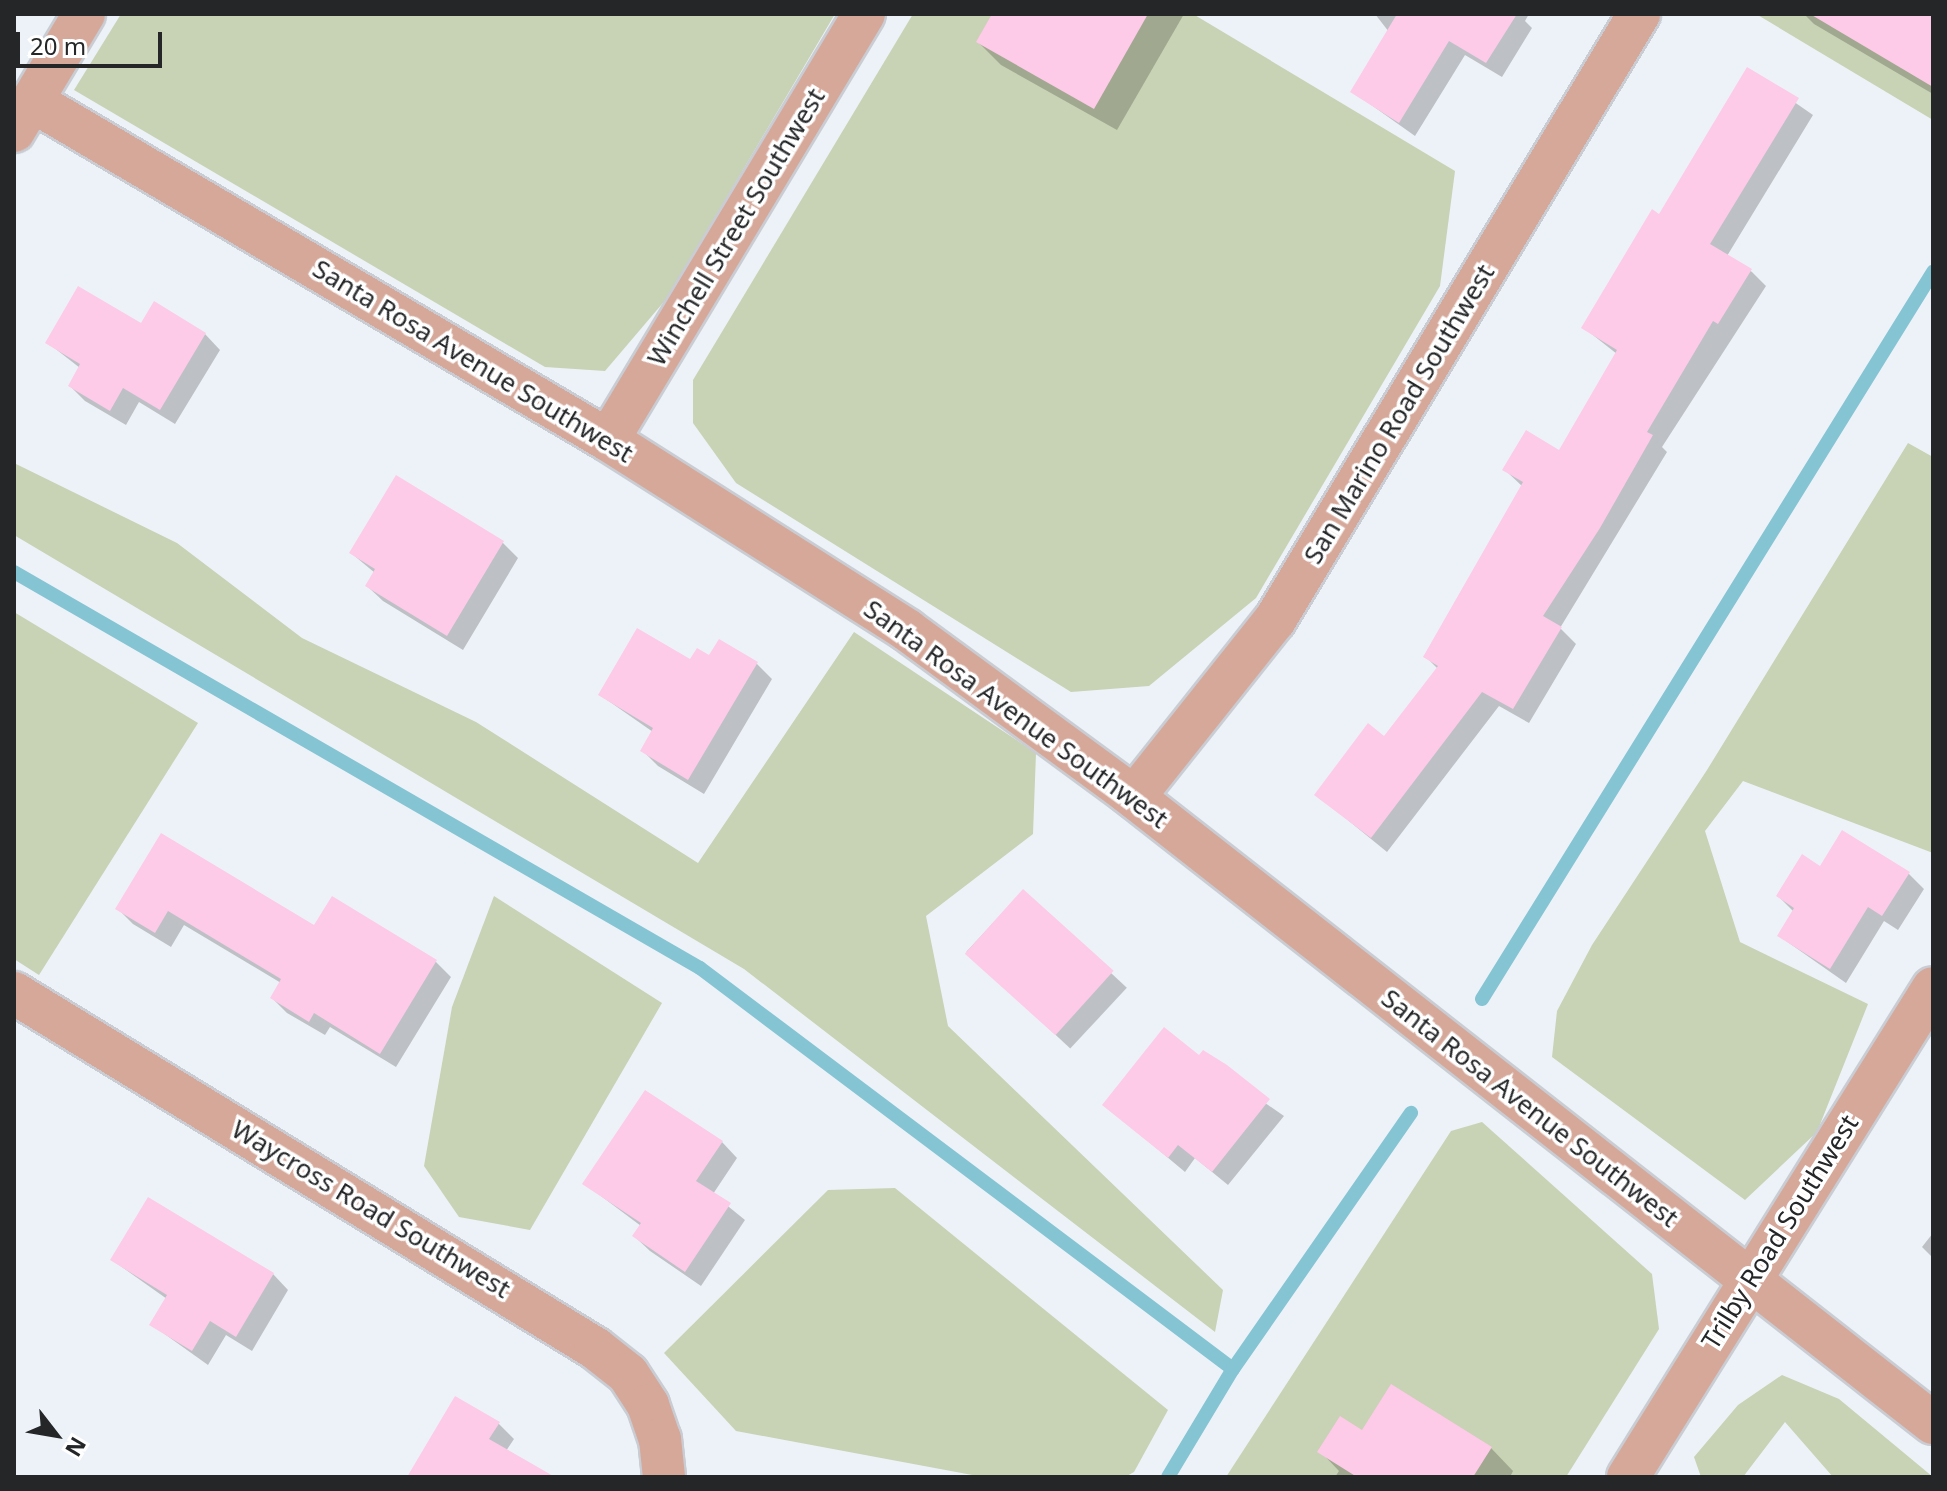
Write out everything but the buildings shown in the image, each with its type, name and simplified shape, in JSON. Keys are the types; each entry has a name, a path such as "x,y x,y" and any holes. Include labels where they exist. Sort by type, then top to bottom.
{"street":[{"path":"23,116 84,14"},
{"name":"Winchell Street Southwest","path":"608,440 864,14"},
{"name":"San Marino Road Southwest","path":"1134,797 1275,620 1639,14"},
{"name":"Santa Rosa Avenue Southwest","path":"23,116 608,440 907,630 1134,797 1933,1423"},
{"name":"Trilby Road Southwest","path":"1628,1477 1933,988"},
{"name":"Waycross Road Southwest","path":"14,993 595,1348 628,1374 648,1405 660,1439 664,1477"}],"green space":[{"path":"121,14 835,14 668,297 605,371 545,367 74,90"},
{"path":"913,14 1193,14 1455,171 1440,286 1256,598 1149,686 1071,692 736,483 693,423 693,380"},
{"path":"1756,14 1933,14 1933,120"},
{"path":"1908,443 1933,457 1933,853 1743,781 1705,831 1740,942 1868,1004 1817,1132 1745,1200 1552,1057 1557,1011 1592,945 1707,770"},
{"path":"14,463 177,543 302,638 476,722 698,863 854,632 1036,753 1033,834 926,916 948,1026 1223,1290 1215,1332 744,969 14,535"},
{"path":"14,612 198,723 39,975 14,959"},
{"path":"494,896 662,1003 530,1230 459,1217 424,1166 452,1007"},
{"path":"1482,1122 1652,1274 1659,1329 1566,1477 1226,1477 1451,1131"},
{"path":"895,1188 1168,1410 1134,1472 1125,1477 983,1477 736,1431 664,1353 828,1190"},
{"path":"1782,1375 1839,1399 1933,1477 1833,1477 1785,1422 1743,1477 1701,1477 1694,1457 1738,1405"}],"waterway":[{"path":"1482,999 1933,272"},
{"path":"14,572 700,968 1233,1369"},
{"path":"1168,1477 1233,1369 1411,1113"}]}
